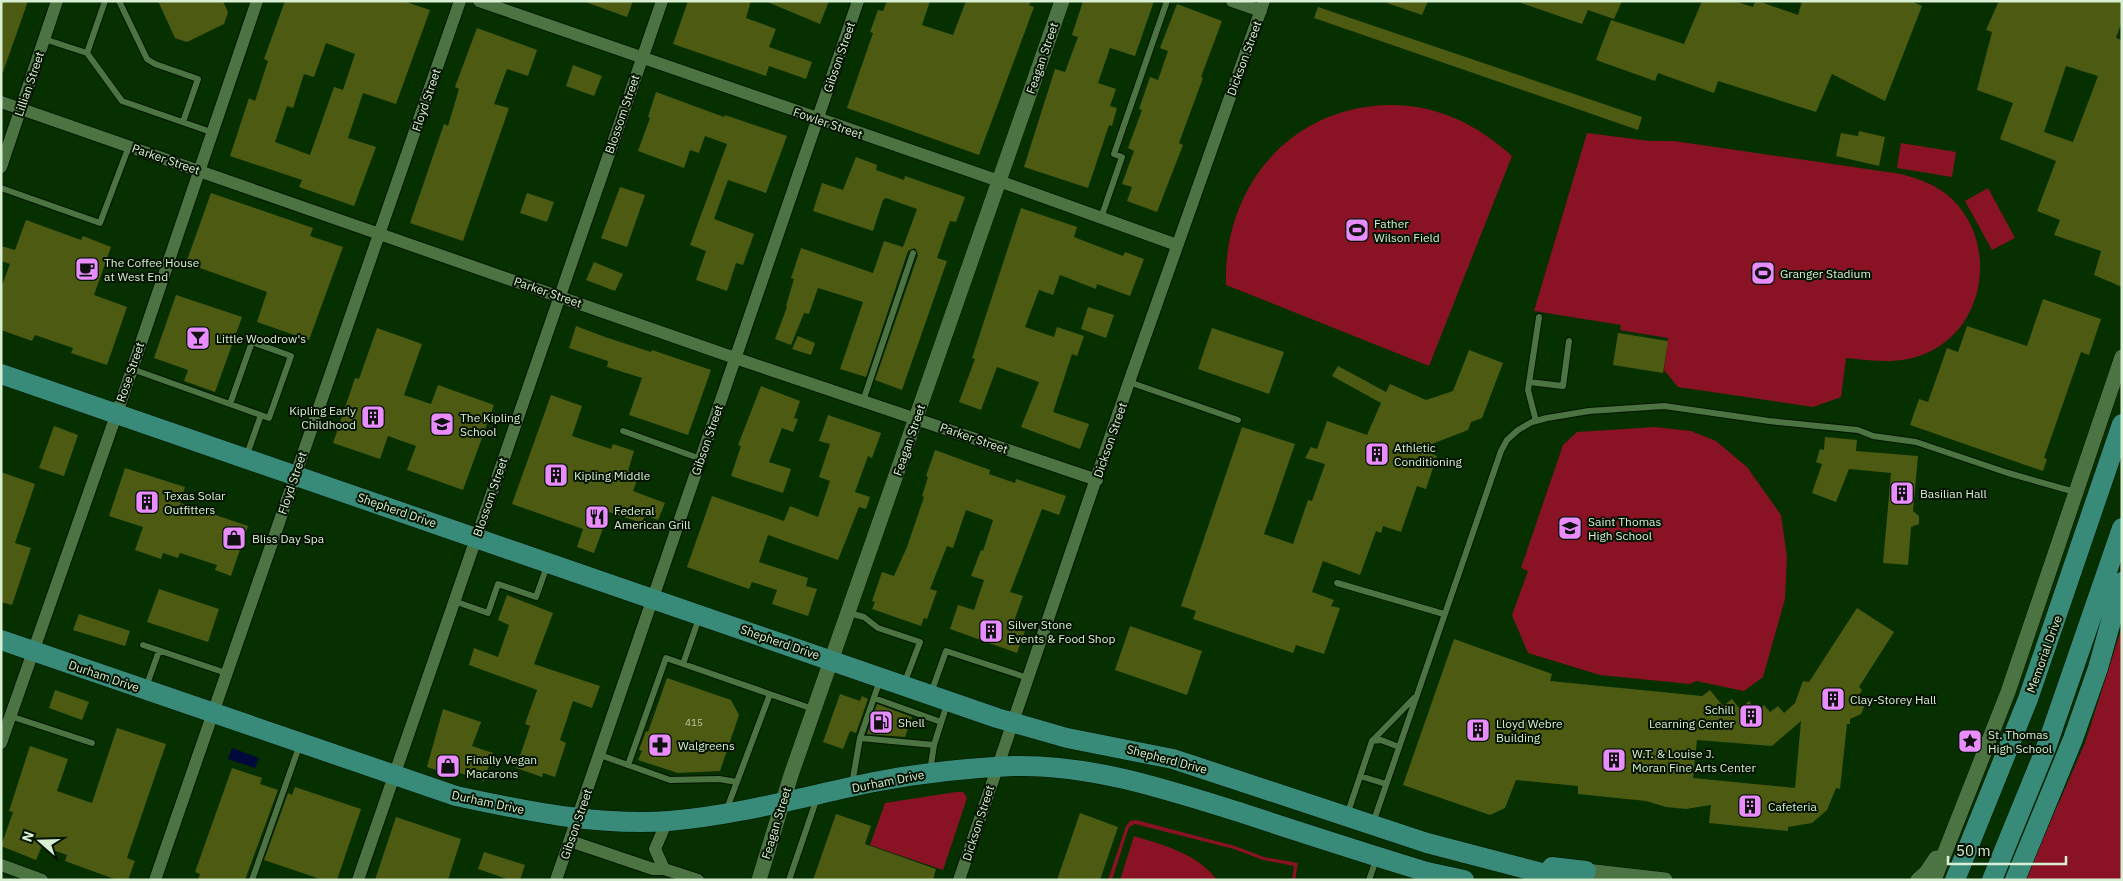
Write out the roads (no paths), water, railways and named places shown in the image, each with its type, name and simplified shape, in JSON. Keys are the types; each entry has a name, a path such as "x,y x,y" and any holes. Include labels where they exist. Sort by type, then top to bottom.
{"main road":[{"name":"Shepherd Drive","path":"1,374 1012,722 1067,738 1173,758 1372,826 1488,859 1577,875"},
{"name":"Memorial Drive","path":"1955,880 2028,699 2122,424"},
{"path":"1992,880 2046,748 2122,528"},
{"path":"2015,880 2073,739 2098,668 2122,582"},
{"name":"Durham Drive","path":"1,640 456,796 577,819 667,821 725,814 782,804 852,787 930,772 996,768"},
{"path":"996,768 1031,766 1093,773 1160,787 1344,846 1464,880"},
{"path":"1344,846 1358,840 1372,826"}],"street":[{"name":"Lillian Street","path":"1,167 57,1"},
{"name":"Rose Street","path":"1,742 132,369 198,170 257,1"},
{"name":"Floyd Street","path":"155,880 460,1"},
{"name":"Fowler Street","path":"478,1 817,120 999,181 1177,245"},
{"name":"Blossom Street","path":"358,880 662,1"},
{"name":"Gibson Street","path":"556,880 858,1"},
{"name":"Feagan Street","path":"759,880 782,804 1062,1"},
{"path":"1232,1 1262,6"},
{"name":"Dickson Street","path":"959,880 1129,382 1262,6"},
{"name":"Parker Street","path":"1,102 735,358 1096,480"},
{"path":"1934,880 2008,692 2122,356"},
{"path":"662,874 656,849 667,821"},
{"path":"1918,880 1926,873 1951,836"},
{"path":"570,841 653,869 662,874 698,880"},
{"path":"1,866 42,880"},
{"path":"1577,875 1665,880"}],"lane":[{"path":"86,53 106,1"},
{"path":"119,1 147,59 155,64 198,79 183,122"},
{"path":"1101,218 1122,157 1114,154 1167,1"},
{"path":"44,40 86,53 122,101 211,132"},
{"path":"1,188 100,223 129,146"},
{"path":"863,401 913,253"},
{"path":"1536,421 1528,390 1540,317"},
{"path":"1529,382 1562,386 1569,341"},
{"path":"132,369 269,418 291,356 252,342 230,404"},
{"path":"1129,382 1238,420"},
{"path":"1372,826 1501,451 1512,434 1536,421 1589,411 1664,406 1769,421 1858,430 1873,436 1916,442 2008,473 2076,492"},
{"path":"246,458 261,415"},
{"path":"622,431 701,459"},
{"path":"454,601 488,613 498,584 536,597 548,562"},
{"path":"1337,583 1444,614"},
{"path":"849,612 864,618 878,628 920,642 904,685"},
{"path":"683,664 700,615"},
{"path":"143,645 226,673"},
{"path":"145,689 159,651"},
{"path":"930,772 934,745 941,722 939,698 946,651 1028,678"},
{"path":"628,765 666,658 815,709"},
{"path":"852,787 860,738 881,678"},
{"path":"725,814 770,694"},
{"path":"1346,816 1372,741 1416,696"},
{"path":"874,698 941,722"},
{"path":"10,716 92,743"},
{"path":"860,738 934,745"},
{"path":"1372,741 1381,740 1399,747"},
{"path":"252,880 300,743"},
{"path":"600,755 670,780 719,779 737,782"},
{"path":"1360,776 1386,784"},
{"path":"789,880 818,795"},
{"path":"1369,880 1377,856"}],"place":[{"name":"Father Wilson Field","path":"1357,230"},
{"name":"The Coffee House at West End","path":"87,269"},
{"name":"Granger Stadium","path":"1763,273"},
{"name":"Little Woodrow's","path":"198,338"},
{"name":"Kipling Early Childhood","path":"373,417"},
{"name":"The Kipling School","path":"442,424"},
{"name":"Athletic Conditioning","path":"1377,454"},
{"name":"Kipling Middle","path":"556,475"},
{"name":"Basilian Hall","path":"1902,493"},
{"name":"Texas Solar Outfitters","path":"147,502"},
{"name":"Federal American Grill","path":"597,517"},
{"name":"Saint Thomas High School","path":"1570,528"},
{"name":"Bliss Day Spa","path":"234,538"},
{"name":"Silver Stone Events & Food Shop","path":"991,631"},
{"name":"Clay-Storey Hall","path":"1833,699"},
{"name":"Schill Learning Center","path":"1751,716"},
{"name":"Shell","path":"881,722"},
{"name":"Lloyd Webre Building","path":"1478,730"},
{"name":"St. Thomas High School","path":"1970,741"},
{"name":"Walgreens","path":"660,745"},
{"name":"W.T. & Louise J. Moran Fine Arts Center","path":"1614,760"},
{"name":"Finally Vegan Macarons","path":"448,766"},
{"name":"Cafeteria","path":"1750,806"}]}
